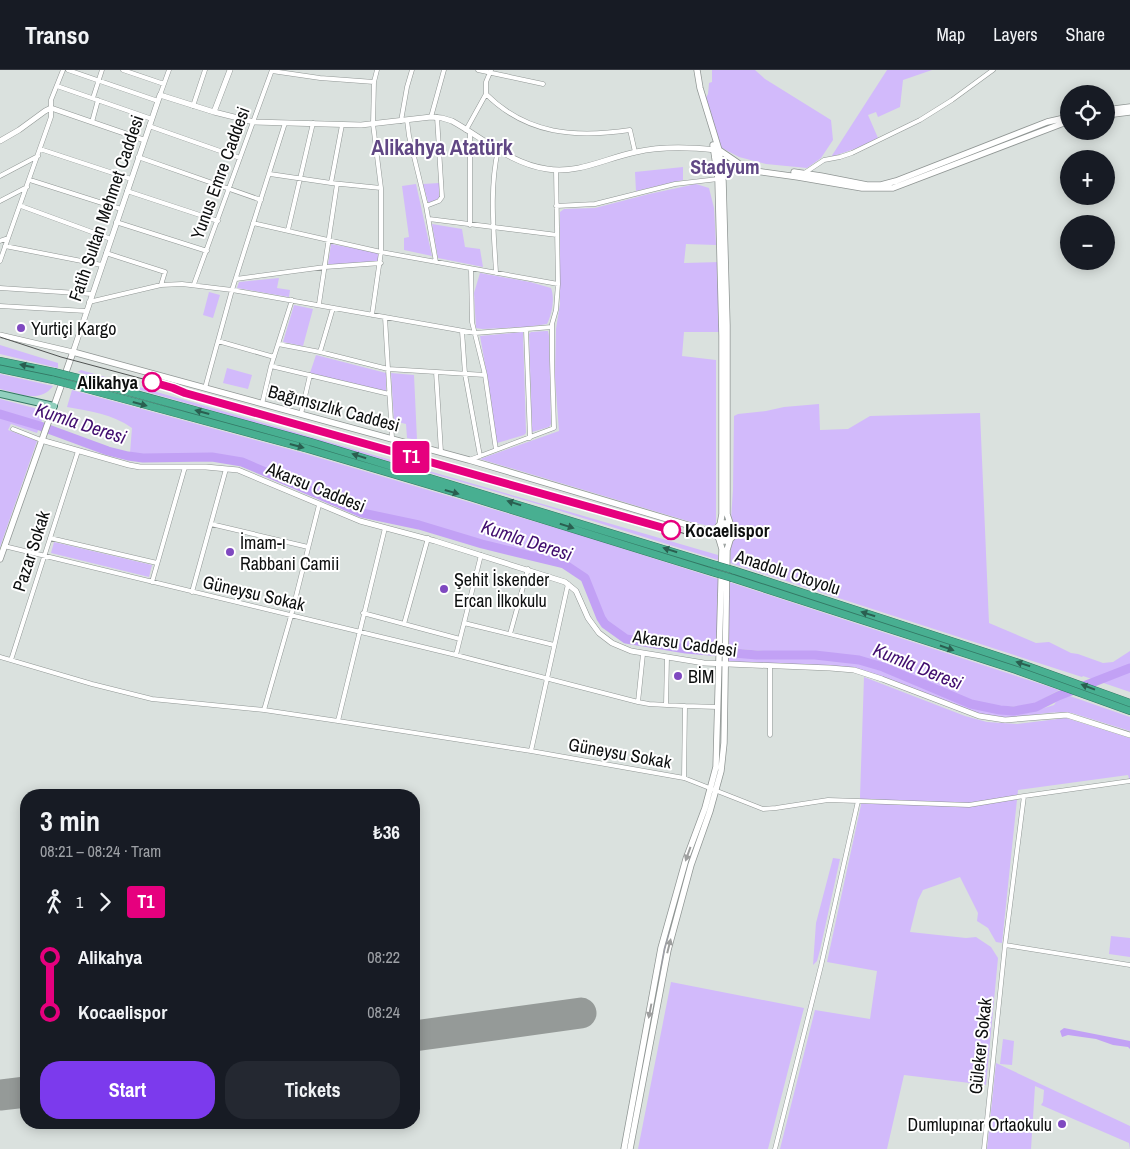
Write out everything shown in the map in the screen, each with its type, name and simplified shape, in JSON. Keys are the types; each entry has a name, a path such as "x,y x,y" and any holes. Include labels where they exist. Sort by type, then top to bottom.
{"highway":[{"name":"Anadolu Otoyolu","path":"0,361 54,376 76,386 316,452 716,569 733,570 1069,680 1130,703"},
{"name":"Anadolu Otoyolu","path":"0,369 78,378 311,442 716,569 732,578 901,632 1130,711"}],"main road":[{"path":"696,70 717,150 721,180 727,514 733,534 727,550 723,622"},
{"path":"1115,109 1130,107"},
{"path":"1115,114 1130,112"},
{"path":"718,165 778,171 867,185 881,185 896,181 1047,122 1060,119"},
{"path":"802,175 862,188 893,188 1060,124"},
{"path":"717,150 742,167"},
{"path":"721,180 729,173 742,167"},
{"path":"624,1149 661,948 686,859 721,771 724,743 722,549 717,537 722,514 725,325"},
{"name":"Bağımsızlık Caddesi","path":"73,352 469,460 702,530 717,537"},
{"name":"Fatih Sultan Mehmet Caddesi","path":"0,559 73,352"},
{"path":"0,394 54,406"},
{"path":"702,530 726,524 731,526"},
{"path":"717,537 725,541 730,540"},
{"path":"630,1149 668,950 713,790 716,768 718,707 723,664"}],"street":[{"path":"0,261 51,117 51,100 63,70"},
{"path":"68,70 158,102"},
{"path":"92,122 102,70"},
{"path":"123,70 164,84"},
{"path":"169,70 160,95 214,112 254,122 342,125 373,124 434,117 452,121 498,150 527,164 544,169 556,170 587,167 635,152 674,147 717,150"},
{"path":"193,106 205,70"},
{"path":"214,112 230,70"},
{"path":"272,70 320,78 374,82"},
{"name":"Yunus Emre Caddesi","path":"194,284 272,70"},
{"path":"372,315 381,263 381,188 373,124 374,82 378,70"},
{"path":"412,70 407,87 404,121 429,219 436,262"},
{"path":"426,206 438,201 442,195 434,117 444,70"},
{"path":"478,70 490,71 543,84"},
{"path":"802,175 824,160 852,152 920,120 952,100 993,70"},
{"path":"470,225 468,131 486,94 486,82 490,71"},
{"path":"57,86 152,119"},
{"path":"486,94 515,117 545,129 577,134 630,130 635,152"},
{"name":"Fatih Sultan Mehmet Caddesi","path":"73,352 160,95"},
{"path":"0,141 51,108 144,140"},
{"path":"205,388 232,290 285,123"},
{"path":"288,230 313,123"},
{"path":"331,183 342,125"},
{"path":"149,126 240,158"},
{"path":"40,149 131,179"},
{"path":"496,273 494,174 498,150"},
{"path":"0,176 38,156"},
{"path":"138,157 261,200"},
{"path":"469,460 554,428 552,327 558,284 556,170"},
{"path":"270,174 337,184 381,188"},
{"path":"30,180 121,209"},
{"path":"556,206 595,204 675,184 721,180"},
{"path":"319,304 337,184"},
{"path":"0,201 27,187"},
{"path":"127,191 218,221"},
{"path":"21,206 111,239"},
{"path":"429,219 557,235"},
{"path":"116,222 207,251"},
{"path":"253,223 381,252 558,284"},
{"path":"0,241 8,238"},
{"path":"5,246 102,265"},
{"path":"106,253 165,272 161,285"},
{"path":"236,279 325,267 381,263"},
{"path":"472,269 472,322 485,375 496,450"},
{"path":"89,302 161,285 194,284 319,304 475,333 552,327"},
{"path":"0,288 92,294"},
{"path":"262,404 271,366 292,300"},
{"path":"0,306 86,311"},
{"path":"320,352 334,308"},
{"path":"386,317 392,438"},
{"path":"526,330 530,438"},
{"path":"462,331 465,374 480,456"},
{"path":"0,334 73,352"},
{"path":"218,341 274,357"},
{"path":"278,344 320,352 388,370 485,375"},
{"path":"271,366 389,394"},
{"path":"436,372 441,452"},
{"path":"301,414 310,375"},
{"name":"Akarsu Caddesi","path":"13,429 42,437 78,451 129,465 226,469 248,474 360,521 428,538 528,569 568,584 579,595 588,618 599,633 612,643 631,651 723,664 823,667 854,670 979,716 1005,720 1067,715 1130,735"},
{"name":"Pazar Sokak","path":"11,660 78,451"},
{"path":"152,582 185,467"},
{"path":"192,592 226,469"},
{"path":"264,710 320,505"},
{"path":"211,524 308,547"},
{"path":"338,721 386,528"},
{"path":"50,538 157,563"},
{"path":"404,624 428,538"},
{"name":"Güneysu Sokak","path":"0,657 152,699 264,710 531,751 684,778 685,706 638,702 359,631 4,546"},
{"path":"456,655 481,556"},
{"path":"510,634 528,569"},
{"path":"531,751 568,584"},
{"path":"364,613 460,639"},
{"path":"464,623 554,645"},
{"path":"638,702 643,654"},
{"path":"666,705 667,657"},
{"path":"770,666 770,735"},
{"path":"685,706 718,707"},
{"path":"684,778 763,808 776,808 828,800 969,805 1130,781"},
{"name":"Güleker Sokak","path":"984,1149 1005,945 1024,796"},
{"path":"775,1149 821,966 858,801"},
{"path":"1005,945 1130,965"}],"shaded area":[{"path":"712,70 755,70 765,79 831,120 833,140 821,158 807,168 766,164 739,157 720,147 705,99 708,94 709,83 712,82"},
{"path":"887,70 932,70 903,80 900,107 878,117 876,112 868,115 878,138 831,157"},
{"path":"683,167 683,180 636,191 635,172"},
{"path":"439,183 439,198 431,203 428,202 423,184"},
{"path":"416,184 432,256 404,250 404,238 409,237 402,186"},
{"path":"696,184 709,188 714,208 716,245 686,244 684,263 721,262 723,332 684,332 682,356 716,360 716,525 709,526 691,522 480,459 559,431 555,377 556,329 560,304 560,212 564,209 595,208"},
{"path":"432,224 462,229 465,247 480,249 483,267 438,258"},
{"path":"331,244 379,253 378,261 328,265"},
{"path":"480,273 530,282 551,288 553,296 552,306 547,324 526,327 476,328 474,293"},
{"path":"279,278 277,288 290,290 289,297 237,288 239,282"},
{"path":"209,292 220,295 213,318 203,315"},
{"path":"294,305 313,309 303,346 283,342"},
{"path":"548,331 551,424 549,427 532,432 529,334 531,332"},
{"path":"523,332 526,433 497,443 480,336"},
{"path":"0,345 58,363 58,368 0,354"},
{"path":"316,355 386,373 386,392 310,373"},
{"path":"227,368 252,375 248,389 223,383"},
{"path":"81,370 718,555 718,560 541,505 78,372"},
{"path":"391,373 414,375 417,440 407,438 406,424 394,421"},
{"path":"0,374 53,386 42,395 22,395 0,389"},
{"path":"72,390 303,453 580,535 718,579 717,648 653,642 626,636 608,624 591,584 586,577 577,569 553,558 506,548 424,524 360,510 236,458 204,453 157,455 130,453 132,428 109,416 67,407"},
{"path":"0,399 38,409 44,415 37,433 11,424 8,430 37,441 0,547"},
{"path":"819,404 820,430 848,429 870,416 980,413 989,623 1036,643 1049,642 1071,653 1103,663 1113,662 1130,651 1130,692 730,563 731,541 735,532 731,519 734,416 784,407"},
{"path":"54,542 152,565 149,577 51,553"},
{"path":"729,582 1059,690 1030,706 997,707 967,700 876,661 830,653 775,652 728,648"},
{"path":"727,657 813,658 854,662 880,669 972,708 990,712 1028,713 1054,705 1058,699 1070,696 1130,717 1130,731 1065,712 1008,717 974,712 854,670 727,665"},
{"path":"864,677 965,716 987,722 1017,724 1066,718 1130,738 1130,781 1128,775 1018,790 1002,943 996,942 988,928 977,921 978,913 960,877 923,890 918,900 910,932 966,938 976,937 991,947 998,958 986,1085 904,1075 887,1149 780,1149 815,1010 870,1019 877,971 827,962 861,805"},
{"path":"710,794 714,796 666,953 629,1149 625,1149 662,949 686,862"},
{"path":"833,858 840,859 820,950 817,961 813,965 816,923"},
{"path":"1111,936 1130,938 1130,957 1109,954"},
{"path":"671,982 804,1008 768,1149 638,1149"},
{"path":"1064,1028 1130,1041 1130,1049 1096,1039 1068,1035 1062,1037 1060,1031"},
{"path":"1003,1039 1014,1041 1012,1065 1000,1064"},
{"path":"996,1063 1130,1126 1130,1149 1129,1143 1041,1105 1044,1090 1035,1086 1031,1149 987,1149"}],"waterway":[{"name":"Kumla Deresi","path":"0,414 128,456 143,458 212,457 242,462 362,513 419,525 482,544 564,564 585,578 605,624 626,639 686,649 757,655 815,655 859,660 883,667 971,704 1014,711 1036,707 1058,696 1130,668"}],"runway":[{"path":"420,1035 581,1013"},
{"path":"0,1095 20,1093"}],"tram line":[{"path":"0,337 61,357 173,387 185,393 693,536"},
{"name":"T1","path":"152,382 185,393 671,530"}],"place":[{"name":"Yurtiçi Kargo","path":"21,328"},
{"name":"Alikahya","path":"152,382"},
{"name":"Kocaelispor","path":"671,530"},
{"name":"İmam-ı Rabbani Camii","path":"230,552"},
{"name":"Şehit İskender Ercan İlkokulu","path":"444,589"},
{"name":"BİM","path":"678,676"},
{"name":"Dumlupınar Ortaokulu","path":"1062,1124"}],"district":[{"name":"Alikahya Atatürk","path":"442,147"},
{"name":"Stadyum","path":"725,166"}]}
